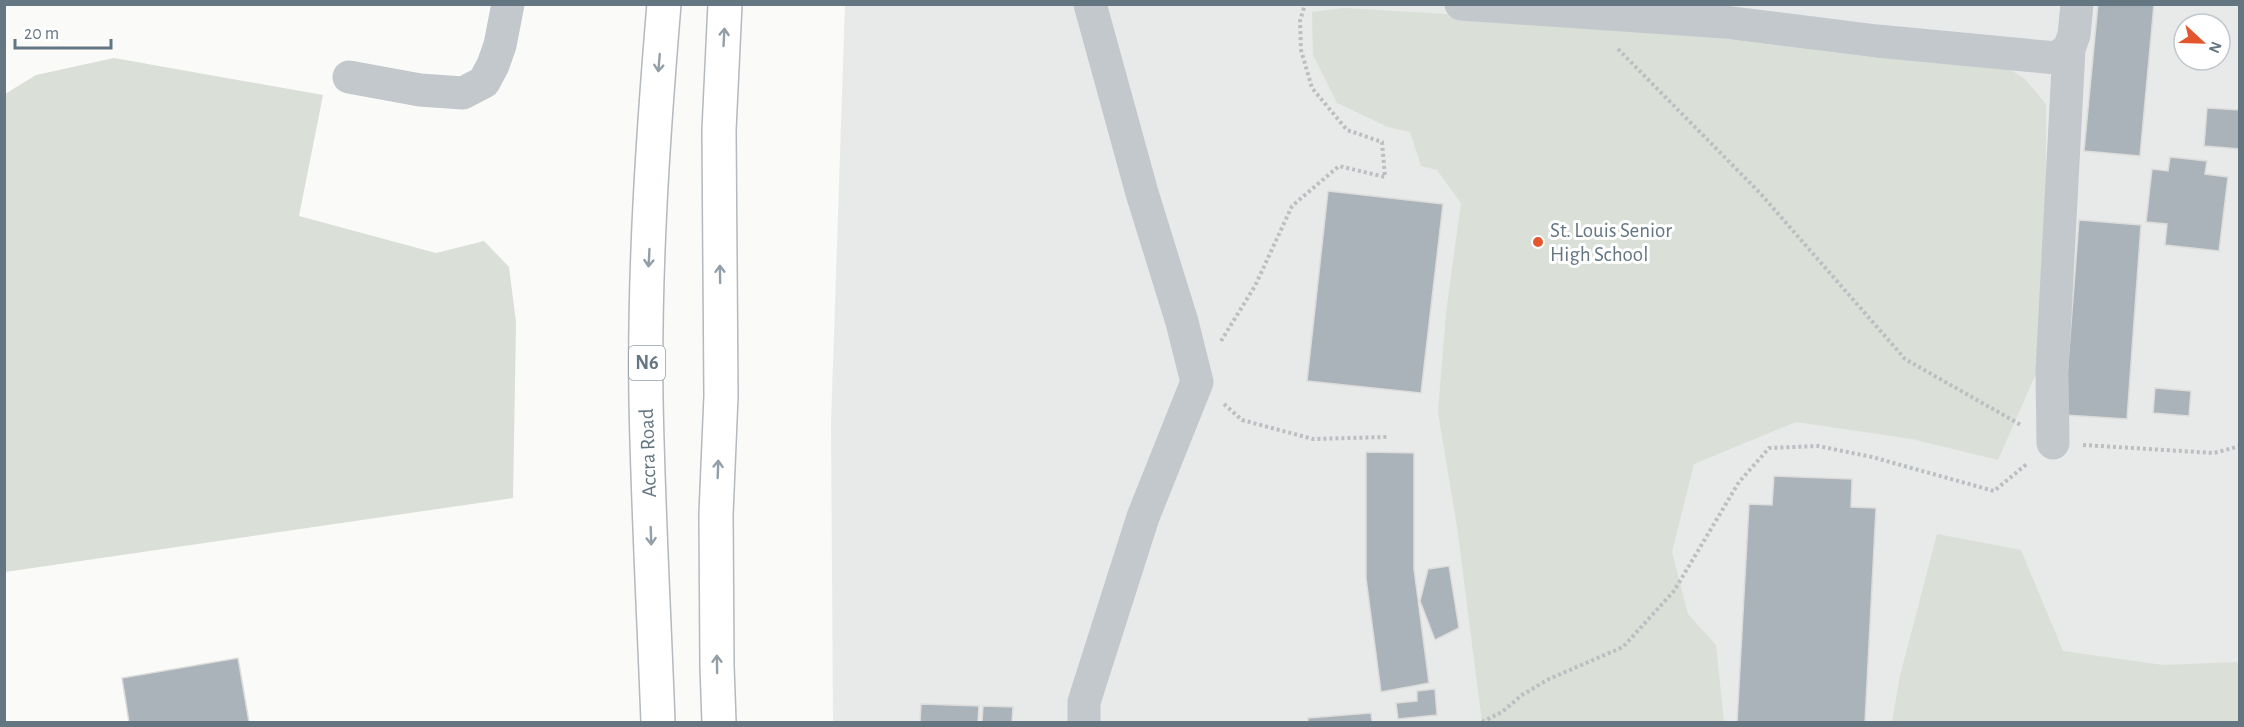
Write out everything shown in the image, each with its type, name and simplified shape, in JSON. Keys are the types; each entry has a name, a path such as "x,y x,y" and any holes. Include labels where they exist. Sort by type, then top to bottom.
{"highway":[{"name":"Accra Road","path":"658,723 646,399 647,293 656,94 664,4"},
{"path":"719,723 716,549 721,396 718,130 725,4"}],"street":[{"path":"349,76 420,90 463,93 484,82 493,65 500,45 508,4"},
{"path":"1084,723 1084,702 1143,517 1197,382 1182,322 1142,193 1090,4"},
{"path":"1461,4 1581,13 1726,13 1877,41 2056,58 2069,49"},
{"path":"2053,443 2052,371 2069,49 2074,35 2078,4"}],"path":[{"path":"1305,4 1300,21 1301,50 1311,88 1347,130 1382,142 1384,177 1339,166 1292,206 1255,286 1197,382 1242,420 1313,439 1387,437"},
{"path":"1581,13 1760,193 1905,359 2053,443 2214,453 2240,446"},
{"path":"1482,723 1549,679 1623,647 1674,591 1739,482 1769,448 1818,446 1872,457 1994,491 2053,443"}],"shaded area":[{"name":"St. Louis Senior High School","path":"845,5 2239,5 2239,722 833,722 831,423"},
{"path":"1344,8 1549,20 1997,61 2025,79 2046,104 2046,351 1998,460 1912,439 1796,422 1694,464 1672,552 1688,614 1716,645 1724,722 1482,722 1457,527 1438,412 1446,313 1461,203 1437,170 1421,166 1410,132 1388,127 1337,103 1313,55 1312,12"},
{"path":"114,58 323,95 299,216 436,253 484,241 509,267 516,322 513,498 5,572 5,94 36,75"},
{"path":"1937,534 2021,550 2063,651 2163,665 2237,662 2239,666 2239,722 1892,722 1900,676"}],"building":[{"path":"2098,4 2154,4 2140,156 2084,151"},
{"path":"2207,108 2240,110 2240,149 2204,146"},
{"path":"2170,157 2207,161 2205,174 2228,177 2219,251 2165,245 2167,224 2146,222 2152,169 2168,171"},
{"path":"1328,191 1443,204 1421,393 1307,381"},
{"path":"2079,220 2141,225 2127,419 2064,415"},
{"path":"2155,388 2191,391 2189,416 2153,413"},
{"path":"1366,452 1414,453 1414,569 1429,683 1381,692 1366,578"},
{"path":"1774,476 1852,479 1851,507 1876,508 1865,722 1737,722 1749,504 1772,505"},
{"path":"1449,566 1459,628 1435,640 1420,601 1428,569"},
{"path":"238,658 249,722 129,722 122,678"},
{"path":"1435,689 1437,715 1398,719 1396,703 1417,701 1417,691"},
{"path":"921,704 979,706 978,722 920,722"},
{"path":"983,706 1013,707 1012,722 982,722"},
{"path":"1371,713 1372,722 1308,722 1308,718"}],"place":[{"name":"St. Louis Senior High School","path":"1538,242"}]}
